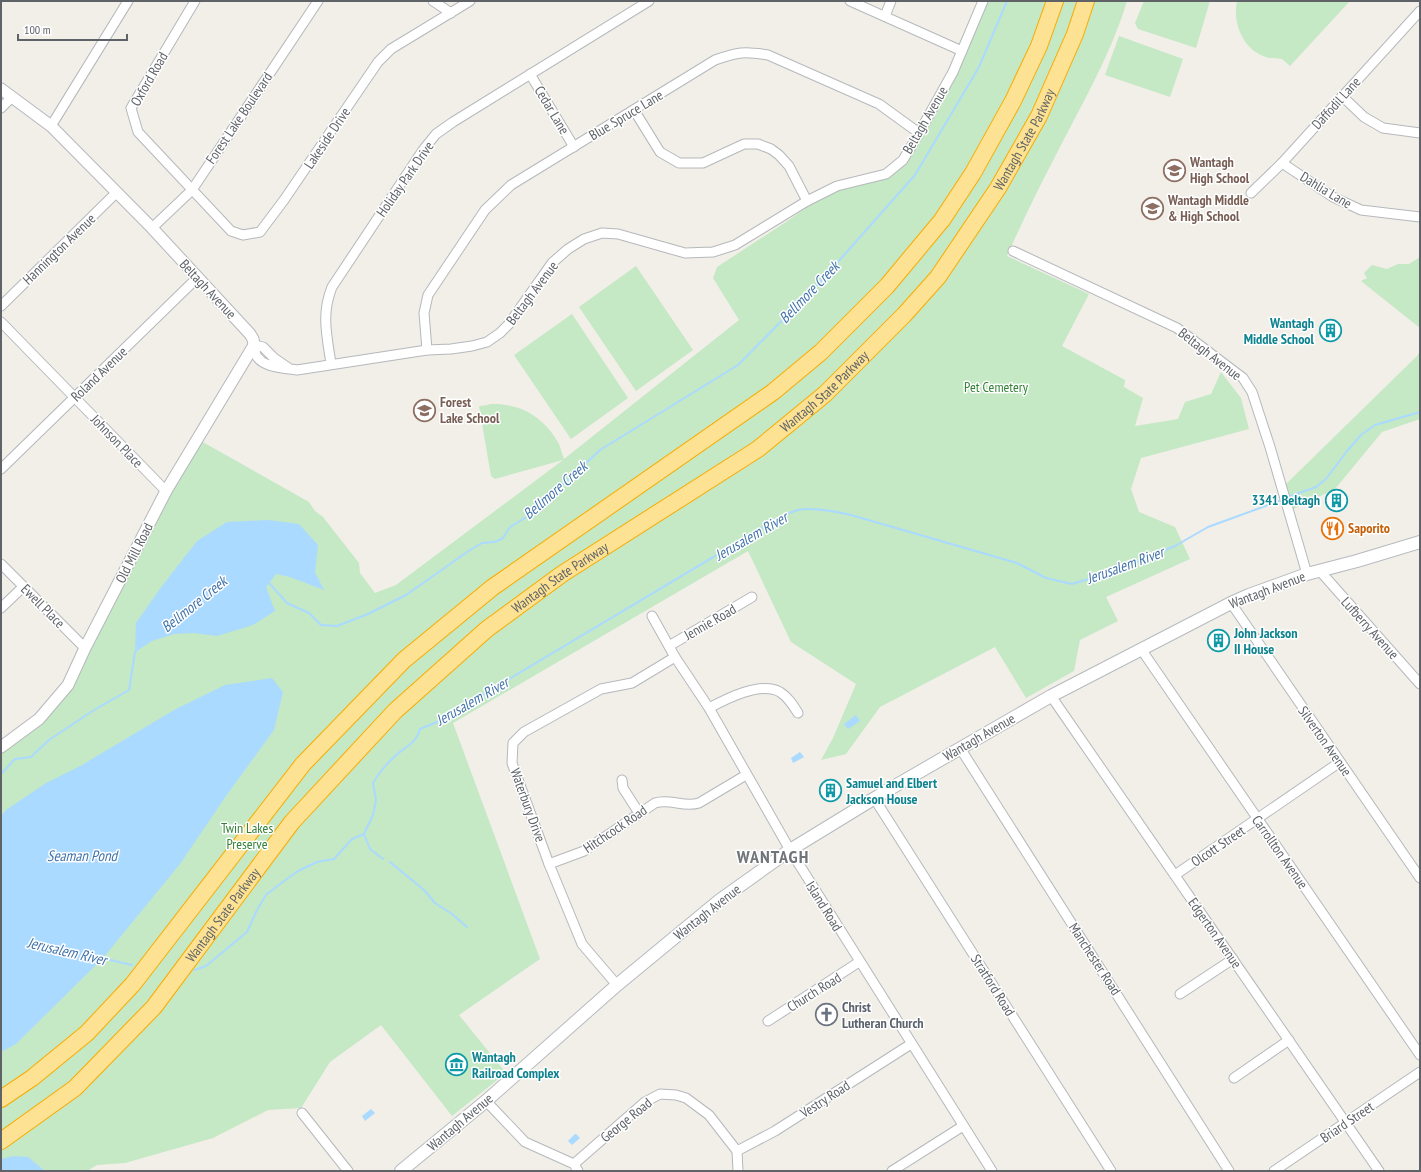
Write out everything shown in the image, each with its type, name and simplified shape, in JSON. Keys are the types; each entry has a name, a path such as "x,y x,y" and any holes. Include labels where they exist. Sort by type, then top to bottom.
{"highway":[{"name":"Wantagh State Parkway","path":"1,1099 32,1078 87,1033 133,984 303,764 404,660 493,587 773,392 821,352 887,286 942,220 973,173 1013,101 1039,46 1055,1"},
{"name":"Wantagh State Parkway","path":"1,1141 75,1088 154,1007 292,822 395,711 487,629 562,574 758,448 825,394 904,315 938,277 998,188 1039,116 1075,34 1086,1"}],"main road":[{"name":"Wantagh Avenue","path":"405,1170 486,1101 616,985 720,900 790,850 874,798 1051,696 1231,603 1307,574 1420,542"}],"street":[{"path":"51,126 128,1"},
{"name":"Oxford Road","path":"192,190 138,132 131,108 195,1"},
{"name":"Forest Lake Boulevard","path":"152,228 192,190 318,1"},
{"path":"434,1 451,13"},
{"name":"Lakeside Drive","path":"192,190 231,231 243,235 260,232 284,200 378,62 391,49 470,1"},
{"name":"Holiday Park Drive","path":"331,364 325,316 326,304 332,287 423,150 436,134 649,1"},
{"path":"850,1 962,51"},
{"path":"885,16 891,1"},
{"name":"Beltagh Avenue","path":"1,89 51,126 152,228 250,334 253,339 256,356 276,368 305,370 331,364 427,350 451,349 486,342 509,324 552,263 568,249 584,239 602,233 618,234 686,253 713,252 735,245 807,201 837,186 886,174 903,160 919,133 953,72 983,1"},
{"name":"Daffodil Lane","path":"1252,193 1282,163 1420,11"},
{"name":"Blue Spruce Lane","path":"427,350 424,313 428,295 485,210 511,185 715,60 734,53 749,52 768,55 879,104 919,133"},
{"name":"Cedar Lane","path":"530,74 574,146"},
{"path":"1342,96 1364,118 1383,128 1420,133"},
{"path":"1,108 12,97"},
{"path":"634,110 660,152 679,164 704,164 744,144 758,144 771,149 789,166 807,201"},
{"name":"Dahlia Lane","path":"1282,163 1333,197 1361,210 1420,216"},
{"name":"Hannington Avenue","path":"1,306 117,192"},
{"name":"Beltagh Avenue","path":"1013,251 1178,328 1243,378 1252,392 1307,574"},
{"name":"Roland Avenue","path":"1,469 197,278"},
{"name":"Johnson Place","path":"1,322 166,491"},
{"name":"Old Mill Road","path":"1,746 39,719 68,685 85,648 166,491 254,346"},
{"name":"Ewell Place","path":"1,564 85,648"},
{"name":"Lufberry Avenue","path":"1320,571 1420,684"},
{"path":"1,608 23,587"},
{"name":"Jennie Road","path":"668,646 752,597"},
{"name":"Silverton Avenue","path":"1231,603 1420,878"},
{"name":"Island Road","path":"652,616 668,646 708,708 790,850 992,1171"},
{"name":"Carrollton Avenue","path":"1141,649 1420,1054"},
{"name":"Waterbury Drive","path":"616,985 582,944 549,864 512,764 513,743 524,732 601,689 632,683 675,657"},
{"path":"708,708 733,695 769,689 778,691 788,698 798,713"},
{"name":"Edgerton Avenue","path":"1051,696 1379,1171"},
{"name":"Manchester Road","path":"960,748 1230,1171"},
{"name":"Olcott Street","path":"1175,875 1340,762"},
{"name":"Hitchcock Road","path":"549,864 584,851 655,803 660,801 693,805 699,803 746,775"},
{"path":"622,780 623,788 639,813"},
{"name":"Stratford Road","path":"874,798 1111,1171"},
{"path":"1180,994 1233,959"},
{"name":"Church Road","path":"768,1021 860,962"},
{"path":"1234,1078 1289,1040"},
{"name":"Vestry Road","path":"738,1151 775,1131 911,1044"},
{"name":"Briard Street","path":"1274,1171 1420,1072"},
{"name":"George Road","path":"576,1167 645,1102 660,1094 676,1095 686,1098 709,1115 738,1151"},
{"path":"486,1101 525,1142 576,1167"},
{"path":"302,1113 348,1171"},
{"path":"892,1171 964,1126"},
{"path":"738,1151 738,1171"}],"green space":[{"name":"Twin Lakes Preserve","path":"983,1 1127,1 1105,59 1038,190 1007,256 1089,294 1062,346 1125,380 1124,387 1143,398 1135,426 1178,419 1185,402 1211,394 1221,372 1241,398 1249,429 1141,458 1131,489 1139,512 1175,527 1190,559 1106,597 1118,621 1080,640 1074,671 1026,698 995,647 880,707 846,754 821,760 833,738 856,684 791,642 748,551 453,723 540,959 459,1015 506,1073 452,1116 381,1025 330,1062 301,1108 268,1110 213,1138 125,1163 97,1165 87,1171 1,1171 1,750 43,719 182,469 201,441 309,502 315,511 323,517 359,563 360,573 375,593 396,585 563,460 495,479 491,476 479,406 502,404 522,409 531,414 547,427 553,435 559,444 564,459 739,320 713,278 717,267 786,222 837,186 886,174 919,133"},
{"path":"1144,1 1210,1 1196,48 1138,29 1135,23"},
{"path":"1237,1 1350,1 1290,66 1282,59 1270,58 1261,55 1247,44 1238,28 1236,19"},
{"path":"1119,36 1183,59 1170,97 1105,75"},
{"path":"1420,257 1420,328 1361,281 1367,278 1364,273 1372,265 1387,269 1398,264 1409,264"},
{"path":"636,266 693,350 636,391 579,307"},
{"path":"572,314 628,398 571,439 514,355"},
{"path":"1420,351 1420,419 1382,432 1335,489 1289,511 1282,488 1417,356"}],"water":[{"path":"268,520 299,524 318,545 315,572 324,590 290,577 276,574 266,587 275,611 253,625 217,636 193,633 174,634 152,641 135,652 136,623 162,586 197,541 227,522"},
{"name":"Seaman Pond","path":"272,678 283,692 274,730 226,796 180,864 103,958 16,1044 1,1052 1,816 6,810 46,783 82,765 174,710 225,685"},
{"path":"856,715 860,721 848,729 844,724"},
{"path":"800,752 804,757 793,763 791,758"},
{"path":"371,1109 375,1113 365,1121 362,1116"},
{"path":"575,1134 580,1138 572,1145 568,1141"},
{"path":"14,1156 28,1157 45,1171 1,1171 1,1159"}],"waterway":[{"name":"Bellmore Creek","path":"267,582 287,603 309,613 321,625 337,626 368,614 406,595 482,543 494,542 502,539 510,527 530,515 600,450 738,365 821,281 915,175 979,67 1007,1"},
{"name":"Jerusalem River","path":"1288,497 1316,487 1326,479 1361,435 1375,425 1420,412"},
{"name":"Jerusalem River","path":"195,970 206,966 247,932 266,895 298,871 317,862 334,859 352,839 364,834 373,815 376,800 373,783 389,762 416,738 420,729 437,722 791,512 803,509 817,509 851,515 1017,563 1046,578 1072,584 1115,571 1175,546 1208,527 1282,500"},
{"name":"Bellmore Creek","path":"1,774 15,759 31,757 49,740 94,710 129,690 136,651"},
{"path":"364,834 370,849 383,859"},
{"path":"390,862 424,890 435,903 452,914 467,927"},
{"name":"Jerusalem River","path":"102,958 132,965"}],"place":[{"name":"Wantagh High School","path":"1174,170"},
{"name":"Wantagh Middle & High School","path":"1152,208"},
{"name":"Wantagh Middle School","path":"1330,331"},
{"name":"Forest Lake School","path":"424,410"},
{"name":"3341 Beltagh","path":"1336,500"},
{"name":"Saporito","path":"1332,528"},
{"name":"John Jackson II House","path":"1219,641"},
{"name":"Samuel and Elbert Jackson House","path":"830,791"},
{"name":"Christ Lutheran Church","path":"827,1015"},
{"name":"Wantagh Railroad Complex","path":"456,1065"}],"district":[{"name":"WANTAGH","path":"773,856"}],"park label":[{"name":"Pet Cemetery","path":"996,387"}]}
